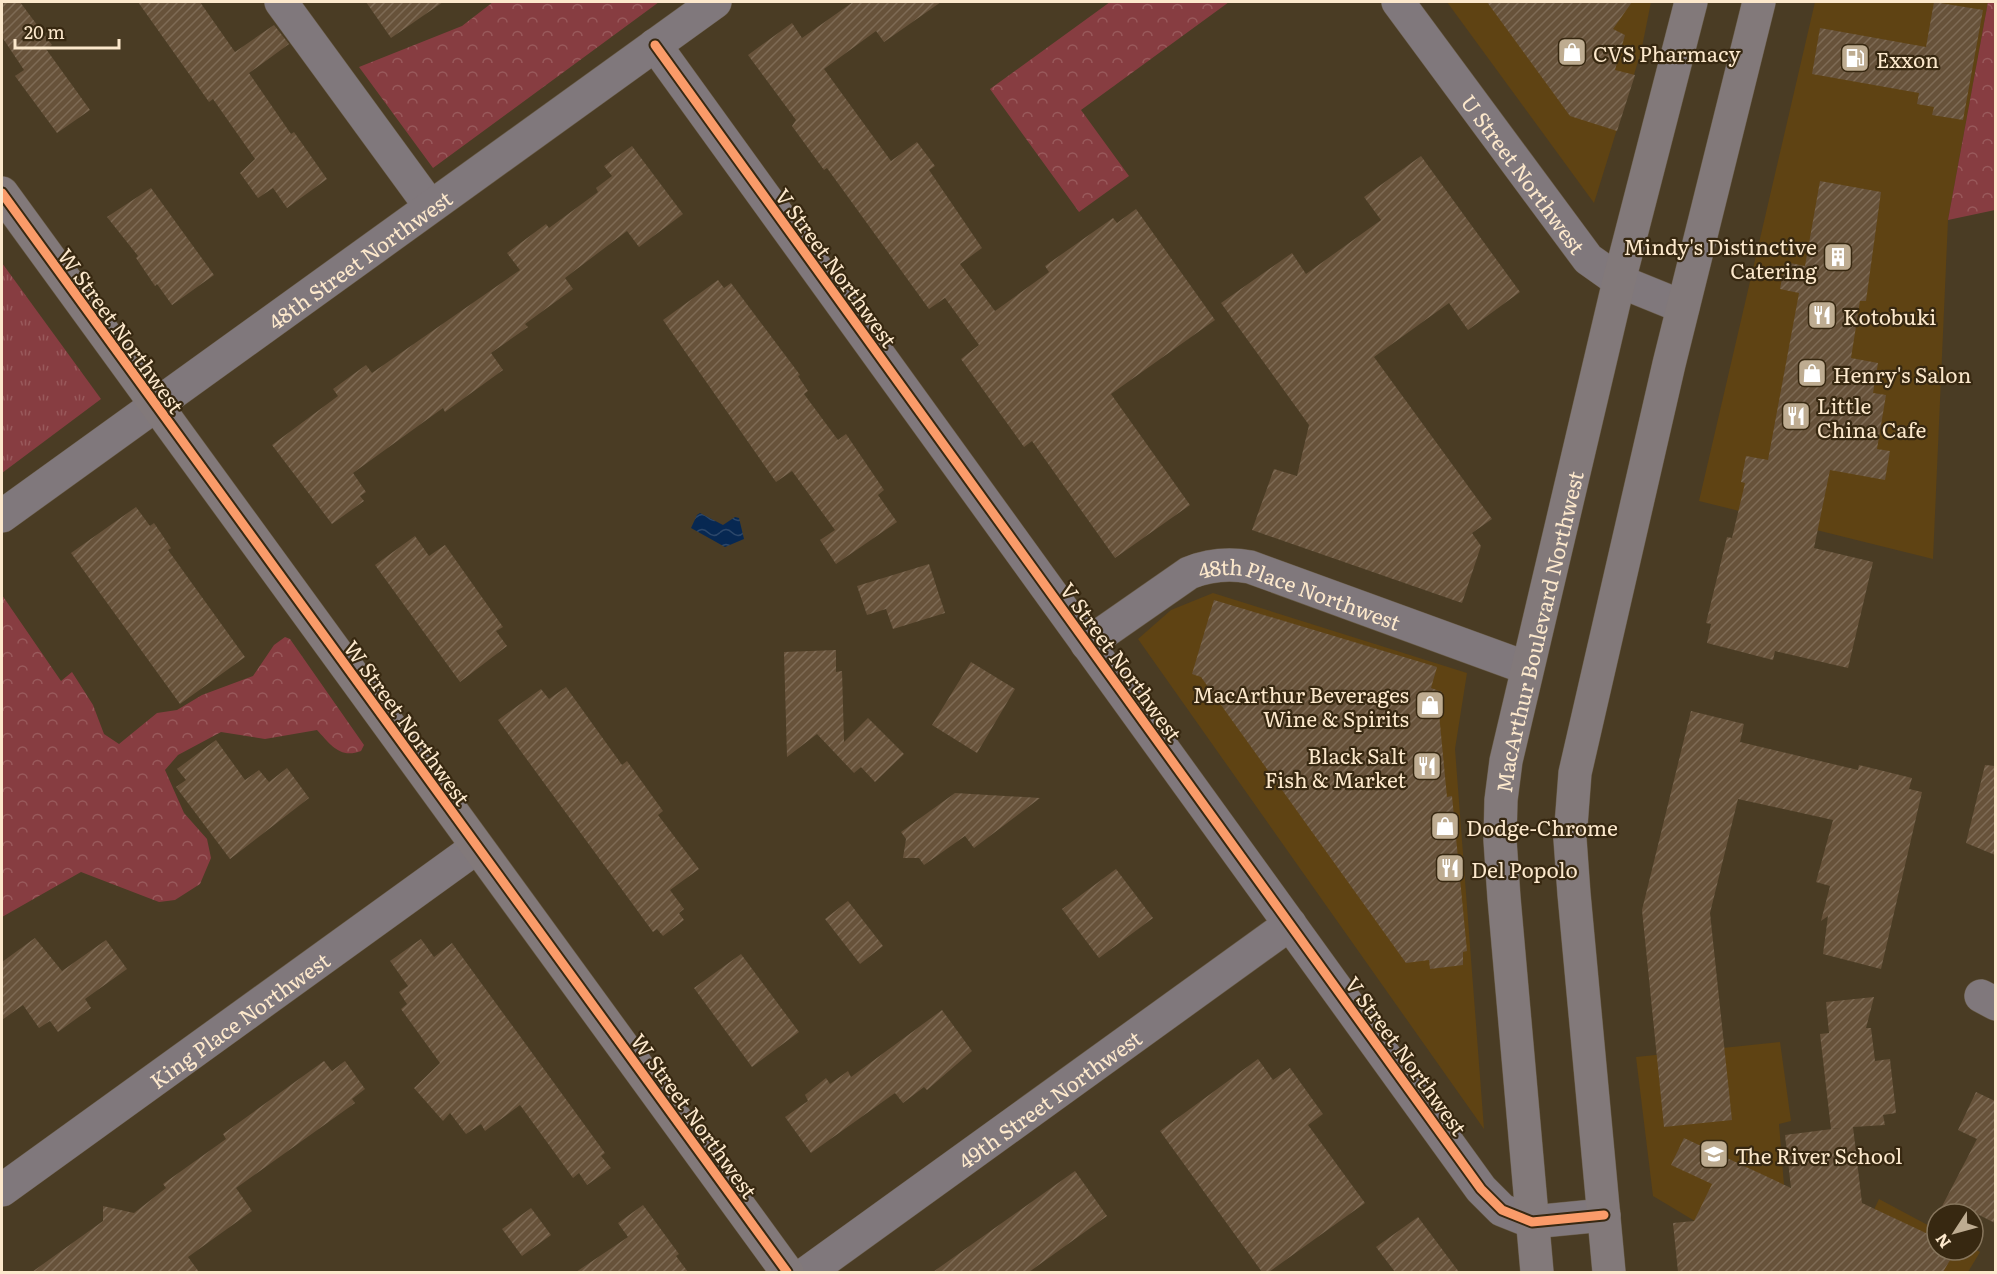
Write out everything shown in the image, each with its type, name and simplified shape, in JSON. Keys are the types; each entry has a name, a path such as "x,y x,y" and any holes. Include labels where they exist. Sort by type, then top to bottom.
{"main road":[{"name":"MacArthur Boulevard Northwest","path":"1537,1272 1500,840 1500,800 1506,760 1527,668 1619,281 1691,2"},
{"path":"1609,1272 1574,894 1571,806 1575,773 1683,307 1759,2"},
{"name":"W Street Northwest","path":"2,193 787,1272"}],"street":[{"path":"281,2 430,206"},
{"name":"48th Street Northwest","path":"2,516 715,2"},
{"name":"U Street Northwest","path":"1398,2 1571,240 1588,259 1619,281 1683,307"},
{"name":"V Street Northwest","path":"655,45 1481,1189 1503,1210 1532,1222 1604,1215"},
{"name":"48th Place Northwest","path":"1087,644 1188,573 1203,567 1235,564 1250,567 1527,668"},
{"name":"King Place Northwest","path":"2,1190 477,847"},
{"name":"49th Street Northwest","path":"808,1272 1290,924"}],"shaded area":[{"path":"1447,2 1651,2 1641,52 1594,203"},
{"path":"1815,2 1988,2 1948,220 1933,559 1699,501"},
{"path":"1213,593 1467,673 1455,749 1484,1129 1138,639 1171,610"},
{"name":"The River School","path":"1780,1042 1791,1121 1779,1124 1784,1185 1867,1224 1879,1199 1925,1224 1925,1262 1974,1262 1968,1272 1780,1272 1653,1196 1636,1057"}],"green space":[{"path":"493,2 659,2 433,168 359,67 462,26"},
{"path":"1110,2 1229,2 1081,110 1129,176 1079,212 990,89"},
{"path":"1988,2 1996,2 1995,210 1948,220"},
{"path":"2,263 101,399 2,473"},
{"path":"2,595 61,681 72,672 93,705 104,734 119,744 157,713 177,710 202,695 253,676 274,645 285,637 290,639 364,745 361,751 342,752 317,730 265,739 221,732 178,755 165,770 184,813 207,839 211,858 200,884 175,900 159,902 81,872 2,917"}],"water":[{"path":"700,513 723,525 735,517 739,518 744,539 725,547 691,528"}],"building":[{"path":"2,2 20,2 52,45 46,49 90,110 57,133 15,76 24,70 2,37"},
{"path":"138,2 200,2 235,52 274,25 289,44 249,73 291,134 294,132 327,179 287,208 273,188 258,198 240,173 255,159 213,99 209,102"},
{"path":"366,2 443,2 391,38"},
{"path":"853,2 941,2 884,42 876,31 824,69 891,161 917,142 935,166 929,170 982,248 960,264 995,311 1049,272 1045,266 1113,218 1117,223 1136,209 1215,320 1111,394 1190,505 1115,558 1032,441 1024,447 961,359 979,345 945,298 929,309 827,168 824,170 792,126 796,120 748,55 792,23 802,38"},
{"name":"CVS Pharmacy","path":"1487,2 1632,2 1613,29 1625,35 1615,70 1635,75 1617,131 1570,116"},
{"path":"1934,2 1983,10 1963,120 1932,115 1934,107 1917,104 1919,93 1812,74 1820,28 1926,47"},
{"path":"632,146 683,214 639,247 627,231 565,278 573,289 525,324 528,327 491,353 503,370 445,412 443,408 353,473 366,492 360,496 364,501 332,524 272,445 338,396 333,389 366,365 372,373 520,270 507,253 546,224 549,228 598,192 596,188 612,176 604,166"},
{"path":"1421,156 1520,292 1468,330 1449,303 1374,357 1492,519 1472,533 1481,546 1462,603 1252,530 1274,469 1297,476 1309,425 1221,303 1292,253 1306,274 1381,220 1364,197"},
{"path":"1820,181 1881,192 1866,301 1860,301 1851,358 1878,363 1873,393 1886,395 1877,449 1890,451 1885,480 1830,470 1814,548 1873,562 1848,668 1775,651 1773,660 1707,643 1711,624 1706,623 1727,537 1732,538 1745,483 1741,482 1746,456 1768,460 1799,293 1780,289 1785,262 1805,266"},
{"path":"151,188 214,275 172,305 157,284 155,286 136,258 138,256 107,217"},
{"path":"718,280 724,288 731,283 800,375 798,376 808,391 804,394 838,440 846,434 884,490 878,495 897,522 836,564 820,540 835,530 792,471 776,482 663,320"},
{"path":"136,507 150,526 154,523 171,548 168,550 245,657 180,704 71,553"},
{"path":"415,536 429,556 445,545 503,627 496,631 507,646 460,682 375,565"},
{"path":"929,564 945,613 893,629 886,609 867,615 857,586"},
{"path":"1214,600 1437,667 1431,688 1442,692 1438,703 1447,797 1452,796 1467,951 1463,952 1463,965 1430,969 1429,960 1406,963 1201,677 1192,674"},
{"path":"836,650 836,672 842,671 844,742 868,718 904,754 875,782 861,767 854,773 817,734 787,757 784,652"},
{"path":"971,662 1015,689 977,753 932,725"},
{"path":"566,687 622,765 627,761 663,811 658,815 699,869 670,890 684,909 679,913 684,920 663,936 657,929 653,932 498,720 541,689 549,699"},
{"path":"1691,711 1744,724 1740,742 1858,770 1859,765 1912,778 1909,789 1922,792 1881,969 1823,954 1828,916 1821,921 1830,886 1816,882 1833,820 1738,799 1710,913 1732,1120 1664,1127 1642,910"},
{"path":"216,740 245,780 259,770 269,782 287,768 309,798 230,859 176,787 186,780 177,769"},
{"path":"1985,765 1995,766 1995,855 1966,843"},
{"path":"955,793 1040,798 974,848 965,836 924,865 919,858 903,858 906,839 901,832"},
{"path":"1116,869 1153,918 1099,958 1062,909"},
{"path":"848,901 883,946 860,964 825,919"},
{"path":"35,938 62,971 106,940 127,969 85,999 91,1008 58,1032 50,1021 39,1028 23,1005 2,1020 2,962"},
{"path":"421,939 434,957 452,943 605,1153 601,1156 611,1168 587,1185 579,1173 573,1178 520,1105 485,1131 481,1124 466,1134 450,1113 443,1121 414,1088 440,1063 401,1009 407,1004 399,992 408,986 390,961"},
{"path":"741,954 799,1032 752,1067 694,988"},
{"path":"1874,997 1866,1028 1871,1028 1875,1061 1890,1059 1896,1113 1883,1115 1885,1125 1853,1127 1862,1203 1925,1233 1925,1262 1949,1262 1943,1272 1678,1272 1673,1223 1694,1221 1712,1184 1671,1165 1684,1138 1791,1188 1785,1135 1840,1128 1831,1129 1820,1034 1829,1033 1826,1002"},
{"path":"942,1010 972,1051 927,1090 924,1087 903,1103 895,1093 811,1153 785,1117 808,1101 805,1095 826,1078 830,1084 848,1071 851,1077"},
{"path":"1258,1059 1273,1080 1290,1068 1323,1114 1308,1125 1365,1203 1269,1272 1262,1272 1160,1131"},
{"path":"324,1061 332,1071 345,1061 365,1089 352,1099 355,1103 236,1188 252,1211 188,1257 199,1272 32,1272 103,1221 103,1206 134,1213 166,1188 163,1184 226,1139 223,1134"},
{"path":"1976,1092 1995,1101 1995,1223 1985,1218 1985,1202 1944,1202 1977,1139 1958,1130"},
{"path":"1075,1171 1107,1216 1029,1272 933,1272"},
{"path":"643,1205 679,1254 676,1256 688,1272 576,1272 628,1237 618,1223"},
{"path":"531,1208 551,1235 522,1256 502,1229"},
{"path":"1418,1217 1459,1272 1395,1272 1376,1247"}],"cycle path":[{"path":"655,45 1481,1189 1502,1210 1532,1222 1604,1215"},
{"path":"2,193 787,1272"}],"place":[{"name":"CVS Pharmacy","path":"1572,52"},
{"name":"Exxon","path":"1855,58"},
{"name":"Mindy's Distinctive Catering","path":"1838,257"},
{"name":"Kotobuki","path":"1822,315"},
{"name":"Henry's Salon","path":"1812,373"},
{"name":"Little China Cafe","path":"1796,416"},
{"name":"MacArthur Beverages Wine & Spirits","path":"1430,705"},
{"name":"Black Salt Fish & Market","path":"1427,766"},
{"name":"Dodge-Chrome","path":"1445,826"},
{"name":"Del Popolo","path":"1450,868"},
{"name":"The River School","path":"1714,1154"}]}
